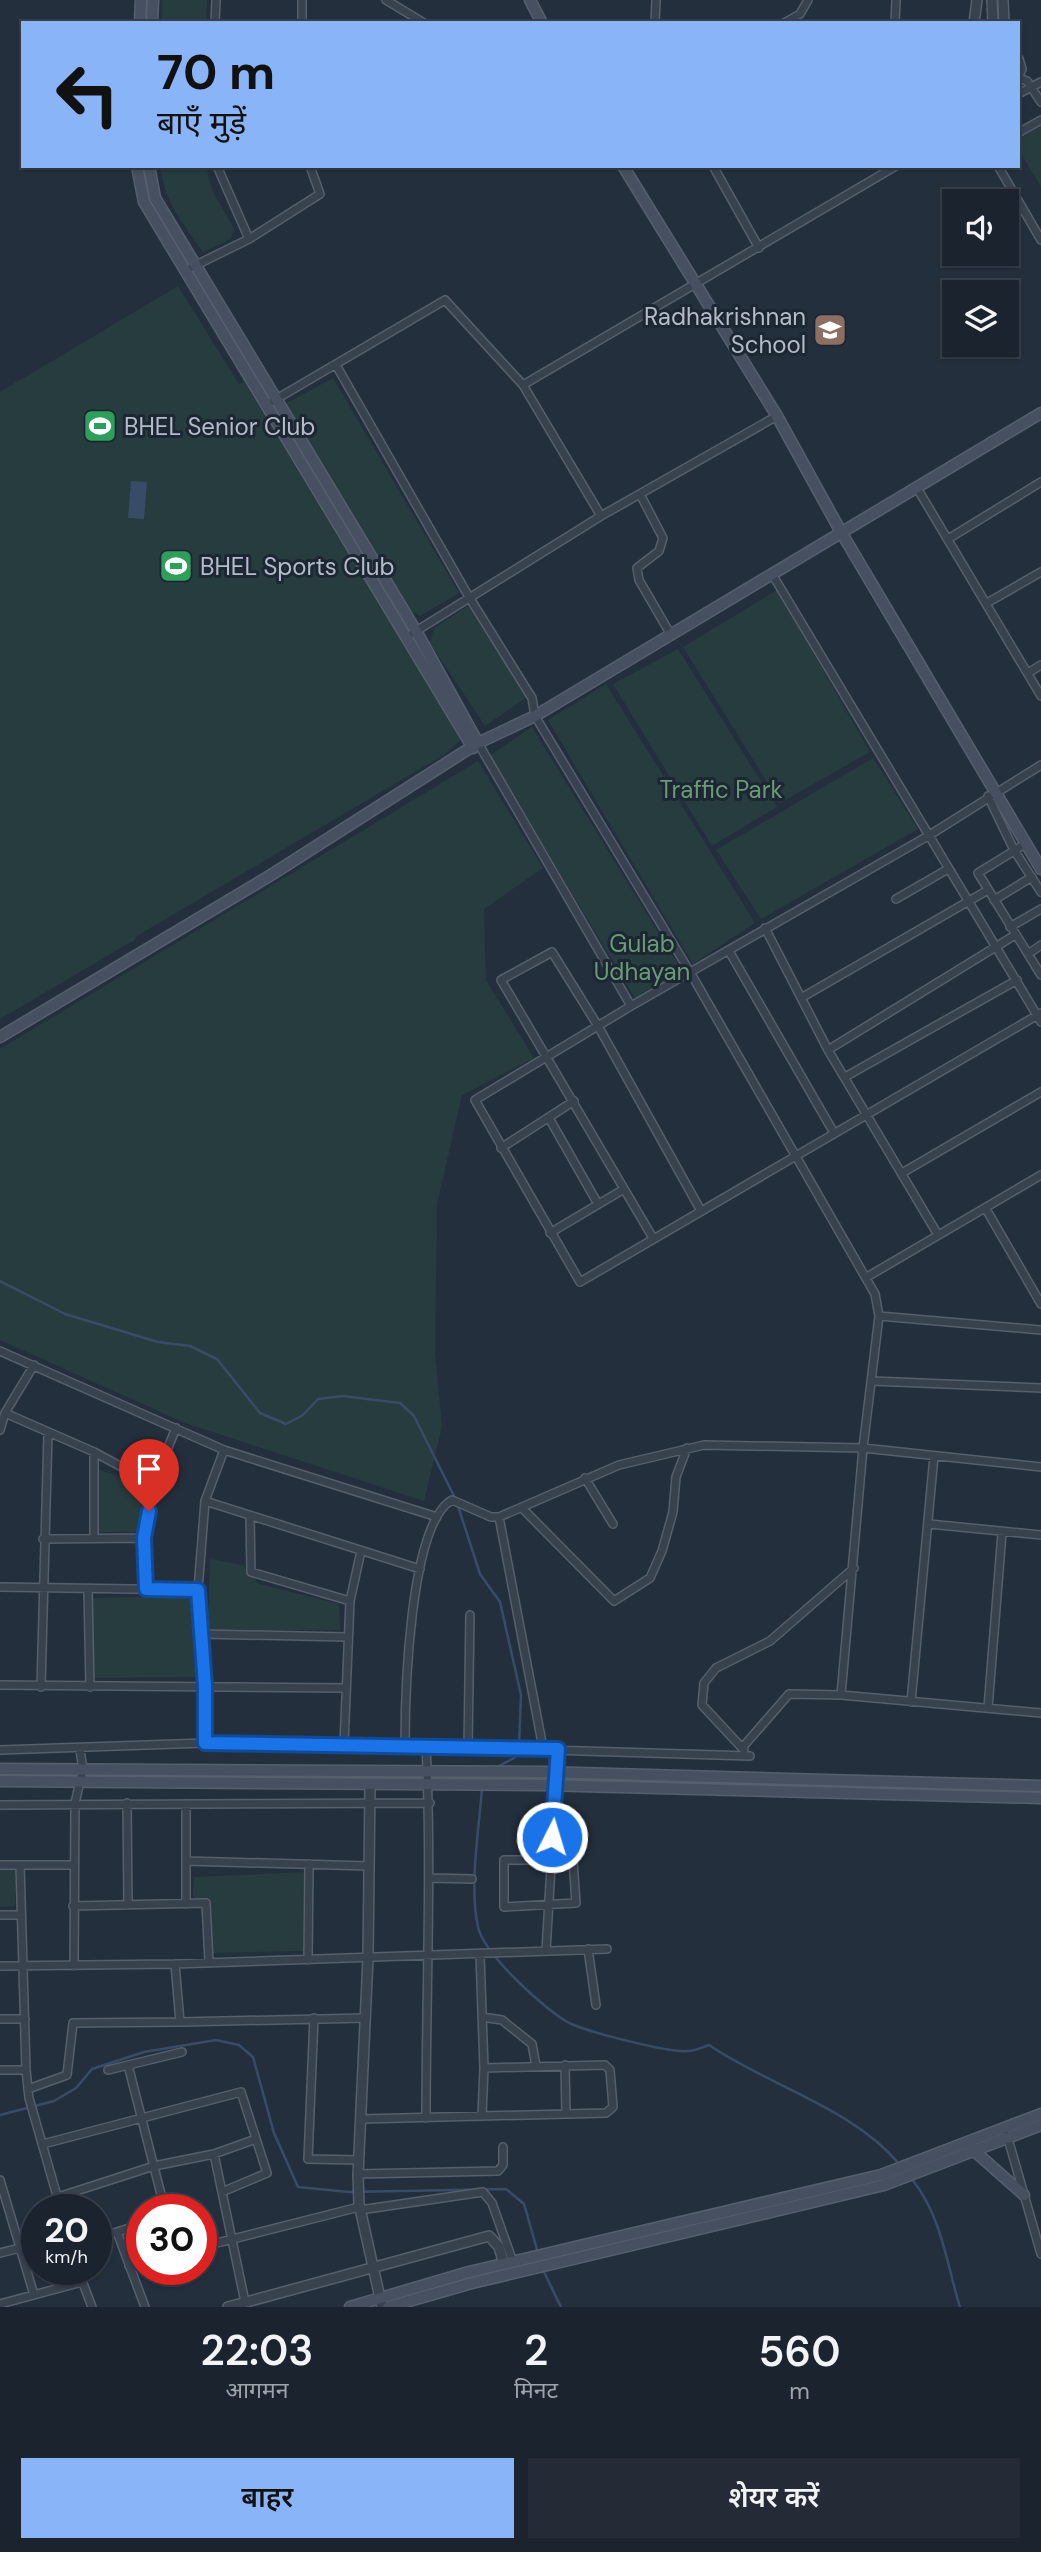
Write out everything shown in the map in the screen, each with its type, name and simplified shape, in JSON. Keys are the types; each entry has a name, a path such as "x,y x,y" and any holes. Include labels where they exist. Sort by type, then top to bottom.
{"main road":[{"path":"140,21 141,0"},
{"path":"152,21 153,0"},
{"path":"530,0 541,21"},
{"path":"137,168 144,202 406,636 476,746"},
{"path":"149,168 155,198 416,631 476,746"},
{"path":"624,168 777,416 991,794 1041,869"},
{"path":"0,1037 271,875 476,746 536,716 1041,413"},
{"path":"0,1769 516,1772 1041,1786"},
{"path":"0,1781 557,1786 1041,1798"},
{"path":"388,2307 526,2264 883,2180 1007,2132 1041,2114"},
{"path":"1007,2132 1041,2125"},
{"path":"970,2146 1024,2195"},
{"path":"350,2307 381,2303 508,2263 526,2264"}],"street":[{"path":"215,0 215,21"},
{"path":"302,0 302,21"},
{"path":"386,0 421,21"},
{"path":"655,21 656,0"},
{"path":"788,21 800,14 808,0"},
{"path":"895,21 896,0"},
{"path":"974,21 977,0"},
{"path":"992,0 993,21"},
{"path":"1003,0 1004,21"},
{"path":"1020,78 1027,80 1041,102"},
{"path":"1020,93 1041,82"},
{"path":"1020,132 1041,120"},
{"path":"218,168 249,239"},
{"path":"186,271 249,239 320,194 311,168"},
{"path":"523,385 893,168"},
{"path":"999,168 1037,225 1041,240"},
{"path":"715,169 759,248"},
{"path":"267,405 445,300 523,385 601,516"},
{"path":"336,365 469,597 532,698 536,716 690,972 875,1294 879,1315 863,1448 855,1568 841,1695"},
{"path":"406,636 601,516 641,496 777,416"},
{"path":"948,539 1041,482"},
{"path":"917,488 1041,696"},
{"path":"641,496 663,538 659,551 637,568 639,580 671,635"},
{"path":"987,604 1041,572"},
{"path":"772,574 928,836 948,869 967,902 1040,1017 795,1154 580,1282 474,1100 765,928 928,836 1041,765"},
{"path":"1028,673 1041,666"},
{"path":"476,746 631,1006"},
{"path":"991,794 1014,850 1041,892"},
{"path":"1025,844 978,873 1041,975"},
{"path":"896,899 948,869"},
{"path":"994,900 1032,877"},
{"path":"801,998 988,890"},
{"path":"1010,927 1041,909"},
{"path":"765,928 828,1050 938,1235"},
{"path":"828,1050 1015,935"},
{"path":"1028,954 1041,945"},
{"path":"729,951 834,1133"},
{"path":"653,1238 501,980 552,952 598,1026 701,1211"},
{"path":"845,1077 1017,980"},
{"path":"902,1173 1041,1092"},
{"path":"501,1148 574,1101"},
{"path":"549,1118 598,1205"},
{"path":"867,1277 1041,1175"},
{"path":"550,1233 624,1189"},
{"path":"986,1209 1041,1304"},
{"path":"879,1315 1041,1330"},
{"path":"0,1351 224,1450 437,1517"},
{"path":"0,1430 5,1413 34,1365"},
{"path":"872,1381 1041,1388"},
{"path":"5,1413 94,1452 153,1484"},
{"path":"146,1589 144,1538 153,1484 176,1428"},
{"path":"41,1687 48,1433"},
{"path":"405,1745 405,1671 420,1569 442,1505 452,1500 495,1517 522,1508 619,1465 704,1445 863,1448 1041,1467"},
{"path":"522,1508 614,1601 650,1578 662,1551 673,1512 676,1477 687,1448"},
{"path":"205,1743 205,1686 198,1590 205,1501 224,1450"},
{"path":"94,1452 94,1538"},
{"path":"911,1702 934,1456"},
{"path":"586,1478 613,1524"},
{"path":"205,1501 420,1569"},
{"path":"250,1517 251,1572 350,1601"},
{"path":"495,1517 543,1748"},
{"path":"929,1524 1041,1535"},
{"path":"988,1708 1002,1532"},
{"path":"43,1539 144,1538"},
{"path":"344,1744 350,1601 361,1551"},
{"path":"0,1750 80,1750 205,1743 344,1744 527,1747 750,1756 702,1705 704,1683 716,1668 770,1642 855,1568"},
{"path":"0,1587 198,1590"},
{"path":"88,1590 90,1687"},
{"path":"468,1746 470,1615"},
{"path":"201,1634 347,1637"},
{"path":"0,1685 346,1688"},
{"path":"742,1748 789,1694 841,1695 1041,1713"},
{"path":"426,1745 431,1878 426,1956 426,2118"},
{"path":"546,1951 558,1749"},
{"path":"74,1966 75,1803 83,1769 80,1750"},
{"path":"370,1785 368,1958 358,2175 359,2207 381,2303"},
{"path":"127,1803 128,1905"},
{"path":"0,1805 430,1803"},
{"path":"186,1804 186,1904"},
{"path":"504,1860 573,1860 576,1903 548,1905 504,1907 504,1860"},
{"path":"186,1861 369,1866"},
{"path":"308,1960 309,1864"},
{"path":"0,1865 74,1865"},
{"path":"20,1865 26,2070 35,2117 57,2194"},
{"path":"431,1878 472,1879"},
{"path":"74,1906 206,1903 209,1962"},
{"path":"0,1914 21,1914"},
{"path":"0,1966 175,1965 607,1949"},
{"path":"588,1950 596,2005"},
{"path":"482,1955 482,2116"},
{"path":"175,1965 180,2022"},
{"path":"482,2017 502,2020 532,2044 536,2066"},
{"path":"314,2018 308,2159 359,2160"},
{"path":"29,2093 67,2075 72,2023 366,2018"},
{"path":"0,2020 24,2019"},
{"path":"108,2070 182,2052"},
{"path":"362,2119 606,2113 613,2107 608,2067 601,2064 484,2068"},
{"path":"128,2065 161,2194"},
{"path":"565,2065 566,2114"},
{"path":"0,2070 26,2070"},
{"path":"43,2144 241,2092 266,2175 222,2192"},
{"path":"1007,2132 1041,2254"},
{"path":"67,2194 154,2166 214,2154 256,2139"},
{"path":"358,2175 499,2171 503,2165 503,2147"},
{"path":"214,2154 245,2302"},
{"path":"0,2180 3,2203 34,2295"},
{"path":"217,2243 359,2207 483,2192 492,2203 508,2263"},
{"path":"112,2233 126,2229"},
{"path":"117,2232 126,2258"},
{"path":"228,2307 489,2236 508,2263"},
{"path":"0,2253 20,2248"},
{"path":"0,2304 71,2285"},
{"path":"83,2285 92,2307"},
{"path":"136,2285 145,2307"}],"green space":[{"path":"162,0 207,0 206,21 162,21"},
{"path":"1041,126 1041,187 1020,152 1020,138"},
{"path":"161,168 206,168 212,190 234,229 231,239 203,252 170,201"},
{"name":"BHEL Sports Club","path":"178,286 239,384 244,382 461,739 447,753 0,1019 0,392"},
{"path":"333,378 459,593 420,616 410,610 285,404"},
{"path":"777,590 870,752 780,803 683,647"},
{"path":"468,606 527,697 485,726 430,643 434,628"},
{"name":"Traffic Park","path":"678,649 777,807 712,846 613,684"},
{"path":"606,684 755,923 693,964 548,720"},
{"name":"Gulab Udhayan","path":"532,727 682,971 635,998 489,756"},
{"path":"873,758 918,829 761,919 716,850"},
{"path":"478,761 543,868 484,909 486,980 534,1058 462,1095 437,1204 435,1352 442,1427 424,1501 185,1423 0,1340 0,1049"},
{"path":"97,1469 146,1485 137,1532 99,1532"},
{"path":"210,1559 243,1565 259,1584 339,1604 340,1630 208,1630"},
{"path":"194,1596 197,1677 95,1678 91,1598"},
{"path":"0,1870 16,1870 15,1906 0,1907"},
{"path":"304,1872 303,1951 207,1953 205,1908 193,1896 194,1877"}],"water":[{"path":"131,481 147,482 144,519 128,518"}],"waterway":[{"path":"0,1281 65,1314 158,1342 190,1346 217,1359 260,1413 286,1424 303,1415 318,1399 342,1396 400,1403 414,1416 456,1500"},
{"path":"458,1506 480,1574 500,1602 521,1695 519,1746"},
{"path":"495,1768 514,1758 516,1752"},
{"path":"482,1788 474,1894 478,1927 491,1952 531,1994 569,2023 593,2031 678,2051 709,2045 859,2128 881,2145 900,2165"},
{"path":"0,2115 54,2101 76,2088 92,2069 144,2052 216,2040 239,2045 253,2057 274,2133 298,2187 349,2192 506,2189 524,2204 538,2253"},
{"path":"911,2178 930,2208 942,2240 960,2307"},
{"path":"543,2270 561,2307"}],"place":[{"name":"Radhakrishnan School","path":"830,330"},
{"name":"BHEL Senior Club","path":"100,426"},
{"name":"BHEL Sports Club","path":"176,566"}],"route":[{"path":"149,1511 144,1538 146,1589 198,1590 205,1686 205,1743 558,1749 552,1837"}]}
